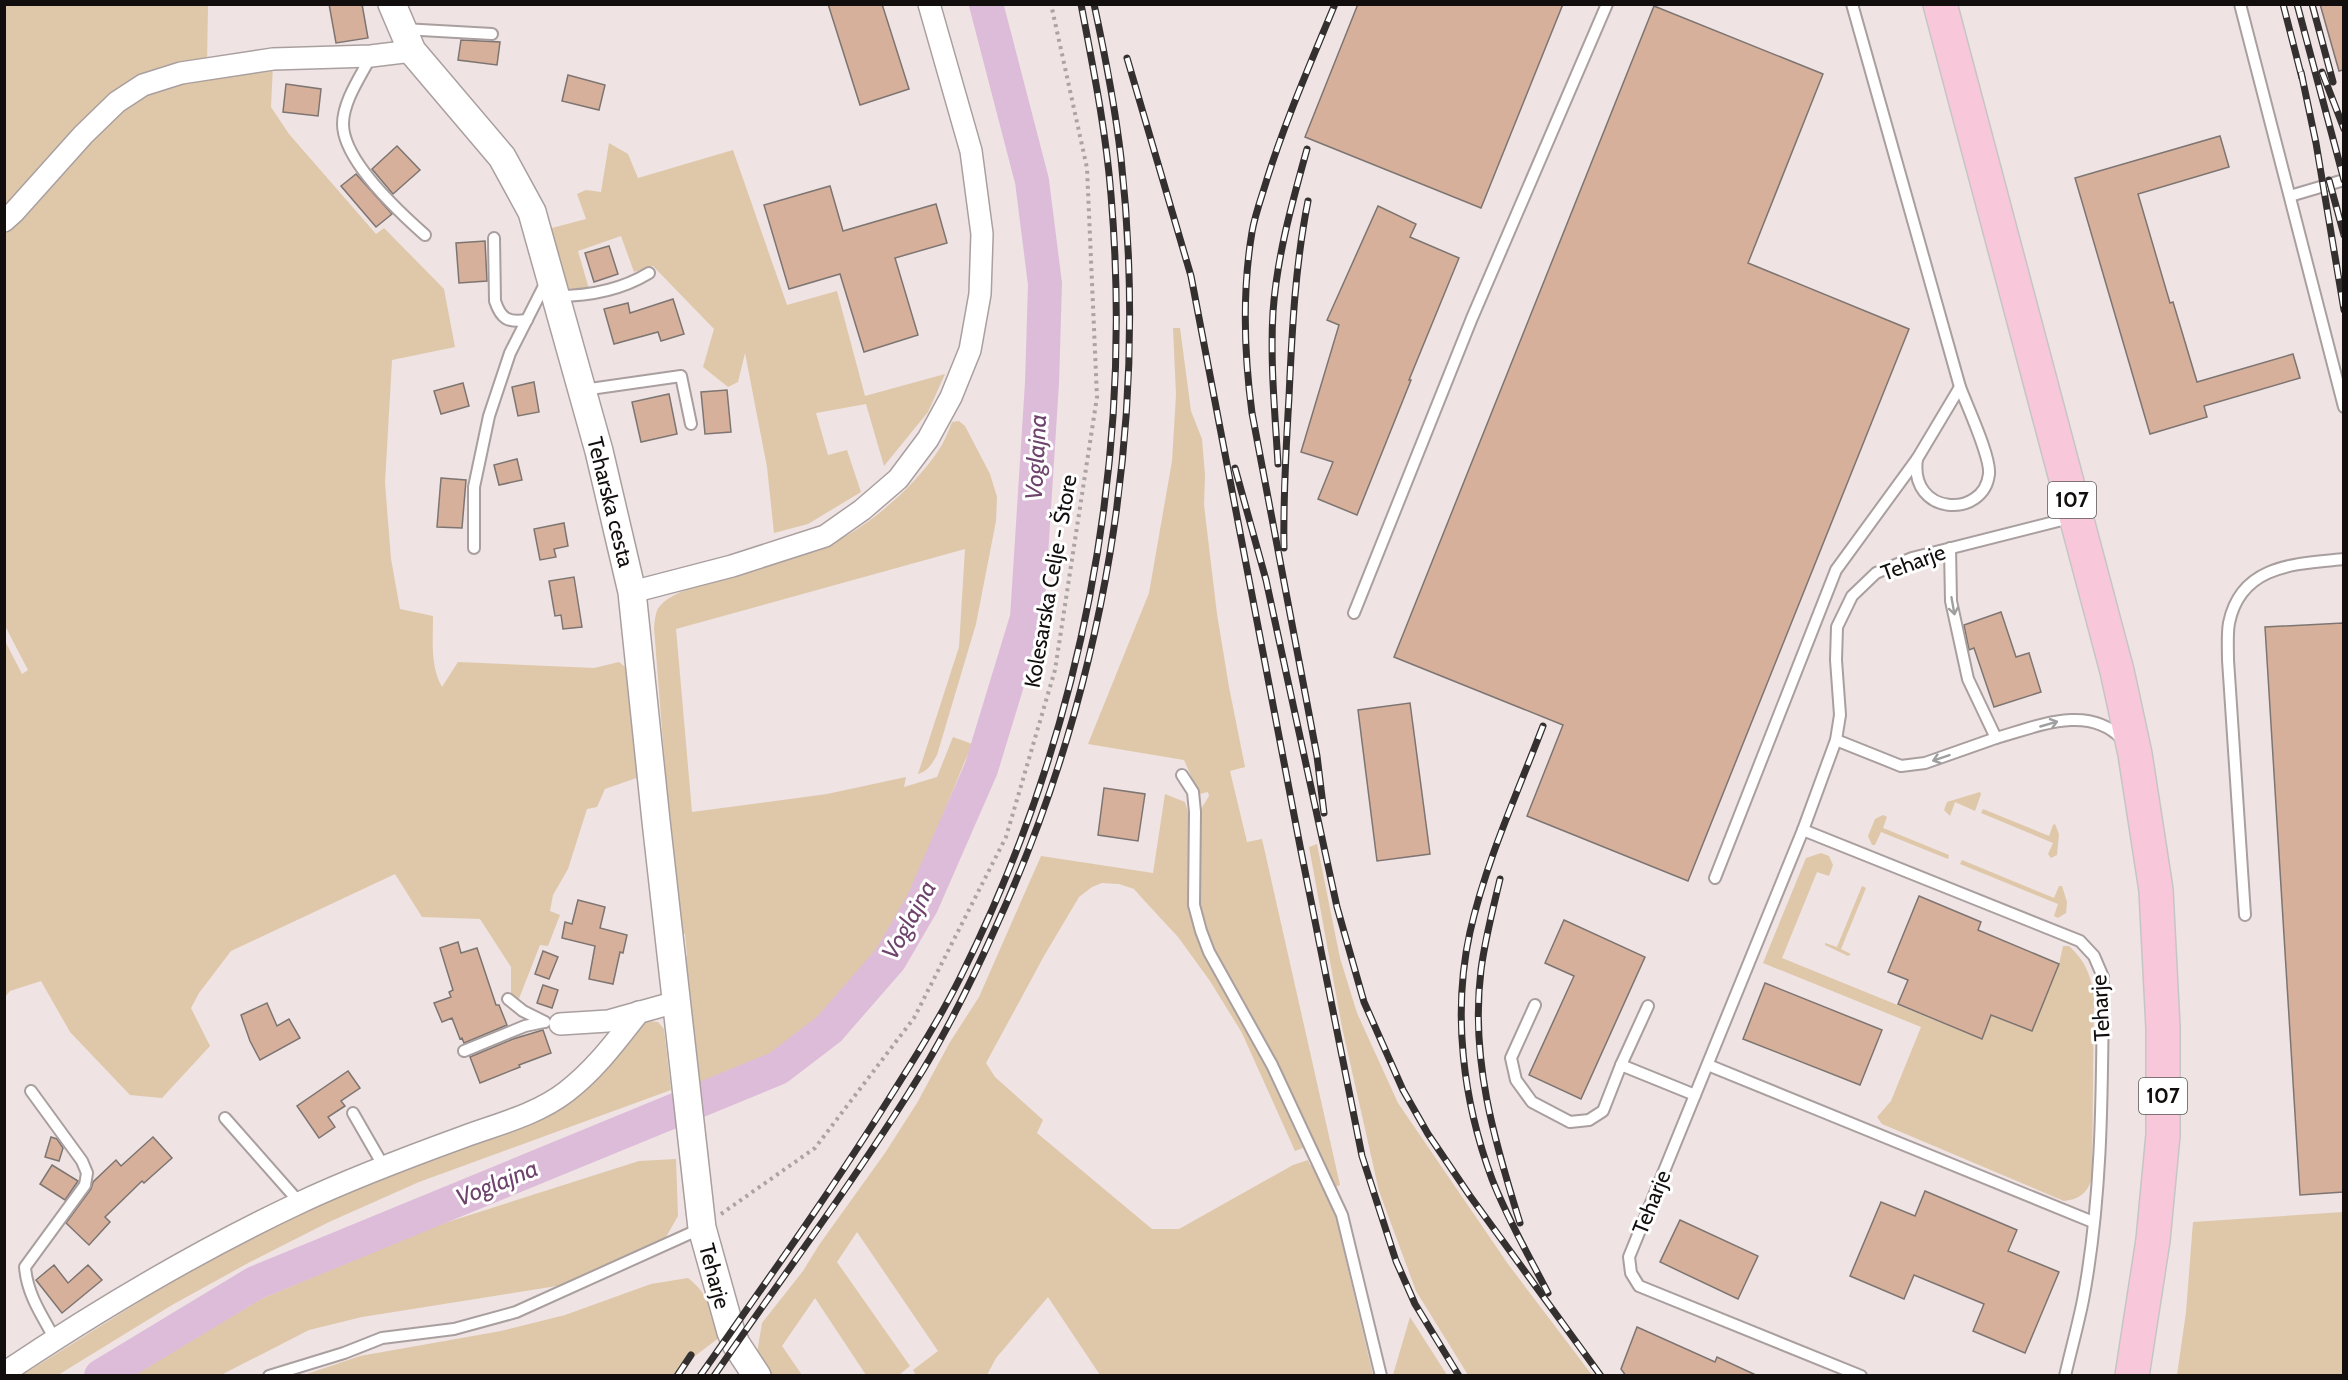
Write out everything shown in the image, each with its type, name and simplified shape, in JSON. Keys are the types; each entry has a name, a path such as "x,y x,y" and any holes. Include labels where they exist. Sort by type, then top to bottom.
{"main road":[{"name":"107","path":"1940,4 2117,670 2135,754 2156,890 2163,1064 2163,1135 2153,1240 2132,1376"}],"street":[{"name":"Teharska cesta","path":"392,4 407,40 502,157 532,212 553,285 633,592 682,1050"},
{"path":"633,592 732,566 825,536 862,510 898,479 928,439 951,397 970,350 980,294 982,234 971,151 929,4"},
{"path":"4,221 14,213 83,135 117,102 143,85 181,73 273,59 371,56 407,40"},
{"path":"552,1023 608,1021 676,1002"},
{"path":"4,1373 55,1339 225,1239 300,1203 384,1167 517,1119 566,1093 594,1068 639,1012"},
{"name":"Teharje","path":"682,1050 702,1228 730,1332 757,1376"}],"lane":[{"path":"1354,613 1472,318 1607,4"},
{"path":"1852,4 1960,387 1988,458 1989,474 1985,486 1977,496 1965,504 1948,506 1935,502 1926,495 1918,483 1917,459"},
{"path":"2240,4 2343,407"},
{"path":"407,40 492,34"},
{"path":"371,56 347,105 343,124 348,147 356,160 399,211 424,235"},
{"path":"2290,196 2343,180"},
{"path":"494,238 495,301 498,309 504,318 512,323 526,320"},
{"path":"474,548 474,486 489,416 510,353 526,320 553,285 591,294 623,287 649,273"},
{"path":"582,390 681,376 691,424"},
{"path":"1715,878 1836,570 1917,459 1960,387"},
{"name":"Teharje","path":"1861,1376 1640,1286 1631,1273 1629,1257 1803,830 1836,740 1840,715 1836,660 1837,627 1852,596 1876,573 1912,558 2076,516"},
{"path":"1950,548 1951,601 1968,679 1996,738"},
{"path":"2245,915 2228,660 2229,623 2237,599 2255,578 2277,568 2343,559"},
{"path":"1836,740 1901,766 1925,763 1996,738 2064,720 2092,720 2115,732 2135,754"},
{"path":"1182,775 1192,792 1195,822 1194,905 1201,931 1209,952 1272,1065 1342,1215 1381,1376"},
{"name":"Teharje","path":"1803,830 2080,941 2094,956 2103,977 2101,1123 2093,1222 2083,1300 2065,1376"},
{"path":"507,999 523,1011 552,1023"},
{"path":"1535,1005 1511,1058 1516,1080 1532,1102 1570,1122 1589,1120 1603,1111 1648,1006"},
{"path":"464,1051 525,1026 552,1023"},
{"path":"1621,1065 1695,1095"},
{"path":"1708,1065 2093,1222"},
{"path":"31,1091 82,1161 87,1173 85,1185 25,1268 26,1282 35,1304 55,1339"},
{"path":"353,1113 384,1167"},
{"path":"225,1118 300,1203"},
{"path":"269,1376 344,1353 382,1338 454,1329 516,1312 702,1228"}],"path":[{"name":"Kolesarska Celje - Štore","path":"702,1228 815,1148 914,1018 1006,837 1052,681 1097,396 1087,168 1051,4"}],"shaded area":[{"path":"5,5 208,5 207,64 149,77 5,213"},
{"path":"273,65 271,107 289,134 376,234 384,228 444,289 455,347 392,360 385,483 391,559 400,609 433,616 434,661 442,687 458,662 594,668 619,662 629,670 639,777 605,789 597,807 587,809 568,869 553,895 550,911 560,915 548,946 540,945 518,1001 511,996 511,967 480,919 422,917 395,874 231,951 199,993 191,1008 210,1046 162,1098 130,1095 70,1032 41,981 10,991 5,997 4,639 22,674 28,670 4,624 5,226 95,128 146,88"},
{"path":"609,143 628,154 638,178 733,150 787,305 837,291 865,396 945,374 928,412 884,466 866,404 816,413 828,455 847,450 861,492 808,524 774,533 767,467 745,353 738,382 728,387 703,367 714,329 653,266 634,272 621,236 578,251 589,289 569,289 548,229 586,219 577,194 586,190 601,192"},
{"path":"1173,328 1180,328 1191,411 1202,439 1205,475 1204,505 1217,614 1245,767 1230,771 1247,842 1262,839 1340,1185 1333,1188 1212,950 1200,908 1198,881 1201,809 1209,796 1208,792 1199,794 1184,760 1088,744 1149,593 1172,461 1176,395"},
{"path":"959,421 965,426 990,474 997,497 996,521 976,624 937,755 924,771 918,774 959,647 965,549 676,629 692,812 827,794 906,777 904,787 937,777 953,737 972,744 902,914 889,937 867,965 821,1014 775,1052 738,1072 698,1084 682,959 687,956 685,934 678,933 654,628 657,611 667,600 685,590 802,555 853,532 894,501 919,476 940,448 952,422"},
{"path":"1980,792 1975,811 1955,802 1950,816 1944,810 1947,802"},
{"path":"1165,794 1185,802 1191,823 1191,905 1303,1148 1295,1151 1242,1033 1210,981 1178,937 1134,889 1119,884 1102,883 1079,897 986,1063 995,1077 1043,1120 1037,1133 1152,1229 1179,1229 1293,1165 1308,1160 1310,1165 1317,1168 1336,1219 1373,1375 1100,1375 1048,1297 996,1358 987,1375 916,1375 913,1370 938,1351 857,1232 837,1262 910,1366 899,1375 866,1375 815,1298 782,1346 802,1375 772,1375 757,1353 762,1323 803,1271 917,1103 950,1042 979,997 1041,856 1153,873"},
{"path":"1983,809 2049,836 2055,824 2059,834 2057,855 2051,858 2048,854 2053,843 1981,813"},
{"path":"1883,815 1887,817 1883,828 1949,855 1948,859 1881,832 1875,845 1872,845 1868,836 1875,819"},
{"path":"1317,844 1340,958 1357,1013 1398,1103 1508,1264 1592,1375 1468,1375 1416,1291 1379,1191 1342,1027 1309,847"},
{"path":"1821,853 1829,856 1833,865 1829,876 1817,872 1782,958 1981,1039 1991,1015 2032,1031 2059,964 2063,946 2069,946 2083,962 2091,980 2094,995 2092,1177 2082,1194 2075,1199 2064,1201 1882,1124 1877,1117 1891,1101 1921,1027 1763,963 1806,858"},
{"path":"1962,860 2054,898 2059,886 2062,886 2067,902 2066,913 2058,918 2054,916 2058,904 1960,864"},
{"path":"1862,886 1866,888 1841,949 1851,954 1848,956 1825,943 1837,947"},
{"path":"648,1021 658,1022 664,1029 671,1090 419,1182 329,1222 250,1262 172,1305 58,1375 21,1376 231,1244 309,1206 519,1123"},
{"path":"676,1159 678,1216 666,1237 651,1254 563,1285 362,1317 309,1330 221,1375 130,1376 261,1299 429,1228 639,1161"},
{"path":"2343,1212 2343,1375 2177,1375 2186,1312 2193,1222"},
{"path":"688,1278 705,1297 720,1337 687,1362 676,1375 301,1376 360,1356 501,1331 565,1315 651,1284"},
{"path":"1410,1317 1447,1375 1393,1375"}],"building":[{"path":"329,4 362,4 368,38 336,43"},
{"path":"828,4 882,4 909,89 860,105"},
{"path":"1358,4 1563,4 1481,208 1305,137"},
{"path":"2320,4 2343,4 2343,70 2339,71"},
{"path":"1654,6 1823,74 1748,263 1909,329 1688,881 1527,816 1563,725 1394,657"},
{"path":"461,40 500,42 497,65 458,60"},
{"path":"568,75 605,85 599,110 562,101"},
{"path":"286,84 321,89 318,116 283,112"},
{"path":"2220,136 2229,167 2138,194 2170,303 2173,302 2197,382 2293,354 2300,378 2204,406 2207,417 2150,434 2075,178"},
{"path":"397,146 420,170 393,194 372,169"},
{"path":"356,174 392,214 376,227 341,186"},
{"path":"830,186 843,231 936,204 947,243 895,258 918,335 864,352 840,274 789,289 764,205"},
{"path":"1378,206 1416,224 1410,237 1459,258 1357,515 1318,499 1333,462 1301,452 1339,325 1327,320"},
{"path":"485,241 487,281 459,283 456,243"},
{"path":"609,246 618,274 594,282 585,253"},
{"path":"673,299 684,334 661,341 658,332 614,344 604,309 628,303 630,313"},
{"path":"534,382 539,412 518,416 512,387"},
{"path":"463,383 469,406 441,414 434,391"},
{"path":"727,390 731,432 705,434 701,392"},
{"path":"669,394 677,434 641,442 632,402"},
{"path":"517,459 522,480 499,485 494,465"},
{"path":"441,478 466,480 462,528 437,527"},
{"path":"564,523 568,546 554,549 556,557 540,560 534,529"},
{"path":"574,577 582,627 563,629 561,615 555,616 549,581"},
{"path":"2001,612 2016,657 2029,653 2041,692 1994,707 1974,648 1969,650 1964,625"},
{"path":"2343,623 2343,1192 2300,1195 2265,627"},
{"path":"1410,703 1430,854 1377,861 1358,710"},
{"path":"1104,788 1145,794 1138,841 1098,835"},
{"path":"1919,896 1981,922 1978,930 2059,964 2032,1031 1991,1015 1982,1039 1898,1004 1908,980 1888,972"},
{"path":"578,900 605,907 600,928 627,935 623,953 620,952 613,984 589,979 595,946 562,938 565,922 572,924"},
{"path":"1564,920 1645,957 1581,1099 1529,1075 1574,976 1545,963"},
{"path":"458,942 461,953 477,948 496,1005 499,1005 507,1025 464,1043 462,1038 460,1039 452,1018 442,1022 434,1003 451,997 449,992 453,990 440,948"},
{"path":"543,951 558,957 549,979 535,974"},
{"path":"1765,983 1882,1030 1860,1085 1743,1039"},
{"path":"543,985 558,990 552,1008 537,1003"},
{"path":"267,1003 277,1026 289,1019 300,1038 260,1060 250,1041 241,1015"},
{"path":"543,1030 551,1053 480,1083 470,1057 513,1039"},
{"path":"348,1071 360,1088 341,1101 345,1106 328,1117 335,1127 319,1138 297,1106"},
{"path":"51,1137 57,1139 63,1148 59,1161 45,1157"},
{"path":"153,1137 172,1158 144,1183 142,1181 105,1217 110,1222 89,1245 66,1223 91,1189 93,1182 116,1160 121,1166"},
{"path":"52,1165 78,1181 65,1200 40,1184"},
{"path":"1925,1191 2017,1230 2008,1251 2059,1272 2025,1353 1973,1331 1984,1304 1914,1275 1904,1299 1850,1276 1881,1202 1915,1216"},
{"path":"1680,1220 1758,1256 1738,1299 1660,1262"},
{"path":"54,1265 68,1283 88,1265 102,1280 62,1313 36,1280"},
{"path":"1637,1327 1715,1362 1717,1357 1758,1376 1626,1376 1621,1369"}],"waterway":[{"name":"Voglajna","path":"101,1376 255,1283 778,1068 829,1029 890,959 922,904 981,769 1027,618 1042,383 1045,284 1032,181 986,4"}],"railway":[{"path":"700,1376 846,1165 919,1051 952,993 1002,886 1038,792 1067,695 1090,597 1105,497 1114,397 1116,296 1109,171 1081,4"},
{"path":"714,1376 873,1148 943,1036 994,931 1033,839 1065,746 1091,650 1110,553 1123,455 1129,356 1128,257 1121,158 1116,119 1094,4"},
{"path":"1324,813 1317,756 1252,413 1247,368 1245,300 1253,225 1259,205 1274,157 1335,4"},
{"path":"2283,4 2302,78"},
{"path":"2297,4 2344,180"},
{"path":"2312,4 2333,82"},
{"path":"1127,58 1191,276 1362,1156 1396,1261 1415,1304 1459,1376"},
{"path":"2301,72 2316,143 2344,310"},
{"path":"2322,72 2344,129"},
{"path":"1278,464 1272,369 1273,312 1282,250 1307,149"},
{"path":"2329,180 2344,235"},
{"path":"1284,548 1285,472 1293,323 1297,274 1308,201"},
{"path":"1235,468 1266,580 1337,907 1364,1002 1403,1090 1428,1134 1470,1196 1601,1376"},
{"path":"1543,726 1484,879 1470,932 1465,963 1461,1025 1468,1088 1482,1149 1504,1208 1548,1293"},
{"path":"1500,879 1481,970 1478,1003 1479,1035 1493,1130 1520,1223"},
{"path":"677,1376 691,1355"}]}
